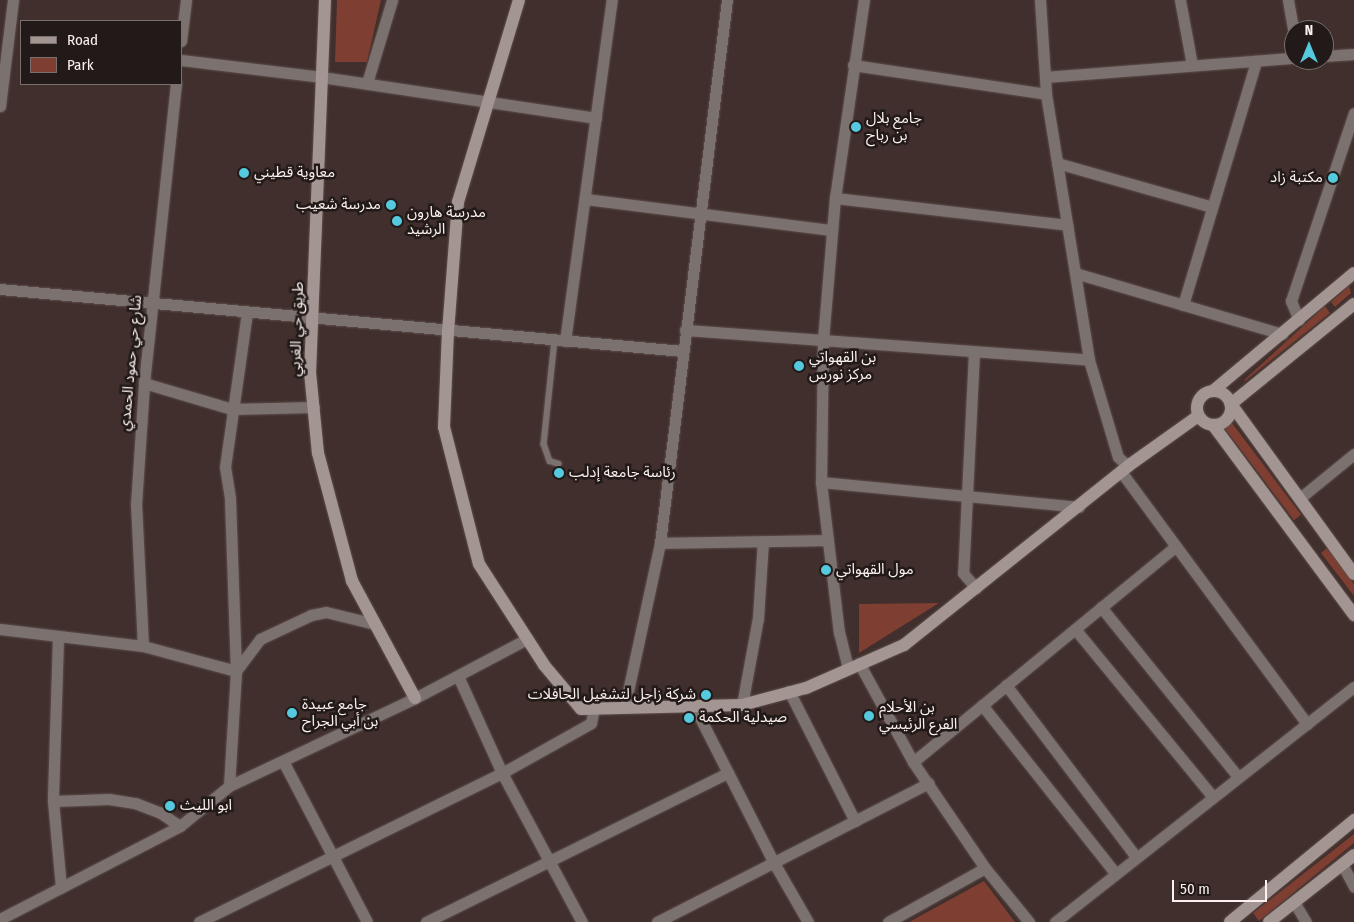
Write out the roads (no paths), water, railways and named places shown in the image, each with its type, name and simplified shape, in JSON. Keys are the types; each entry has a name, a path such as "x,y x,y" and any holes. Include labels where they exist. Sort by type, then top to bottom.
{"street":[{"path":"0,106 13,0"},
{"path":"182,32 186,0"},
{"name":"طريق حي الغربي","path":"325,0 314,319 310,372 318,454 352,580 415,698"},
{"path":"366,83 392,0"},
{"path":"519,0 486,102 458,202 448,331 444,427 479,564 527,639 581,709 625,706 695,708 742,705 806,688 854,665 904,645 1125,470 1198,416"},
{"path":"560,341 585,198 612,0"},
{"path":"625,706 660,543 682,351 727,0"},
{"path":"864,0 852,65 835,198 823,340 821,482 839,633 854,665 912,762 930,783 985,868 1029,922"},
{"path":"1040,0 1046,94 1089,360 1118,458 1176,546 1307,724"},
{"path":"1180,0 1192,65"},
{"path":"1288,0 1292,20"},
{"path":"1334,55 1354,54"},
{"path":"1045,76 1284,59"},
{"path":"182,60 366,83 596,118"},
{"path":"1183,304 1256,61"},
{"path":"852,65 1046,94"},
{"name":"شارع حي حمود الحمدي","path":"143,646 136,505 144,383 176,85"},
{"path":"1299,320 1291,300 1354,113"},
{"path":"1057,163 1212,207"},
{"path":"585,198 832,230"},
{"path":"835,198 1067,225"},
{"path":"1075,273 1282,334"},
{"path":"1198,416 1199,399 1214,390 1354,273"},
{"path":"0,289 682,351"},
{"path":"1213,425 1230,414 1231,404 1354,304"},
{"path":"229,786 236,671 230,498 225,467 247,312"},
{"path":"685,330 1089,360"},
{"path":"974,352 963,573 976,588"},
{"path":"144,383 232,409 314,406"},
{"path":"1214,390 1225,395 1354,574"},
{"path":"1198,416 1213,425 1354,615"},
{"path":"1300,498 1354,454"},
{"path":"821,482 967,494 1079,507"},
{"path":"660,543 828,540"},
{"path":"742,705 758,618 763,541"},
{"path":"912,762 1176,546"},
{"path":"1101,607 1238,777"},
{"path":"236,671 260,639 311,615 326,612 375,624"},
{"path":"1075,629 1213,796"},
{"path":"0,630 58,638 143,646 236,671"},
{"path":"58,638 53,801 61,888"},
{"path":"0,920 180,826 229,786 284,763 415,698 527,639"},
{"path":"458,676 502,773 582,922"},
{"path":"1006,685 1136,857"},
{"path":"1055,922 1354,687"},
{"path":"789,691 855,821"},
{"path":"982,705 1115,873"},
{"path":"199,922 334,858 502,773 591,723 594,708"},
{"path":"695,708 774,863 808,922"},
{"path":"284,763 367,922"},
{"path":"426,922 728,773"},
{"path":"657,922 930,783"},
{"path":"53,801 109,800 135,803 160,812 180,826"},
{"path":"1230,922 1354,820"},
{"path":"1270,922 1354,854"},
{"path":"1342,864 1354,887"},
{"path":"888,922 985,868"},
{"path":"1294,902 1306,922"}],"lane":[{"path":"559,464 550,461 544,444 560,341"}],"place":[{"name":"جامع بلال بن رباح","path":"856,127"},
{"name":"معاوية قطيني","path":"244,173"},
{"name":"مكتبة زاد","path":"1333,178"},
{"name":"مدرسة شعيب","path":"391,205"},
{"name":"مدرسة هارون الرشيد","path":"397,221"},
{"name":"بن القهواتي مركز نورس","path":"799,366"},
{"name":"رئاسة جامعة إدلب","path":"559,473"},
{"name":"مول القهواتي","path":"826,570"},
{"name":"شركة زاجل لتشغيل الحافلات","path":"706,695"},
{"name":"جامع عبيدة بن أبي الجراح","path":"292,713"},
{"name":"بن الأحلام الفرع الرئيسي","path":"869,716"},
{"name":"صيدلية الحكمة","path":"689,718"},
{"name":"ابو الليث","path":"170,806"}]}
